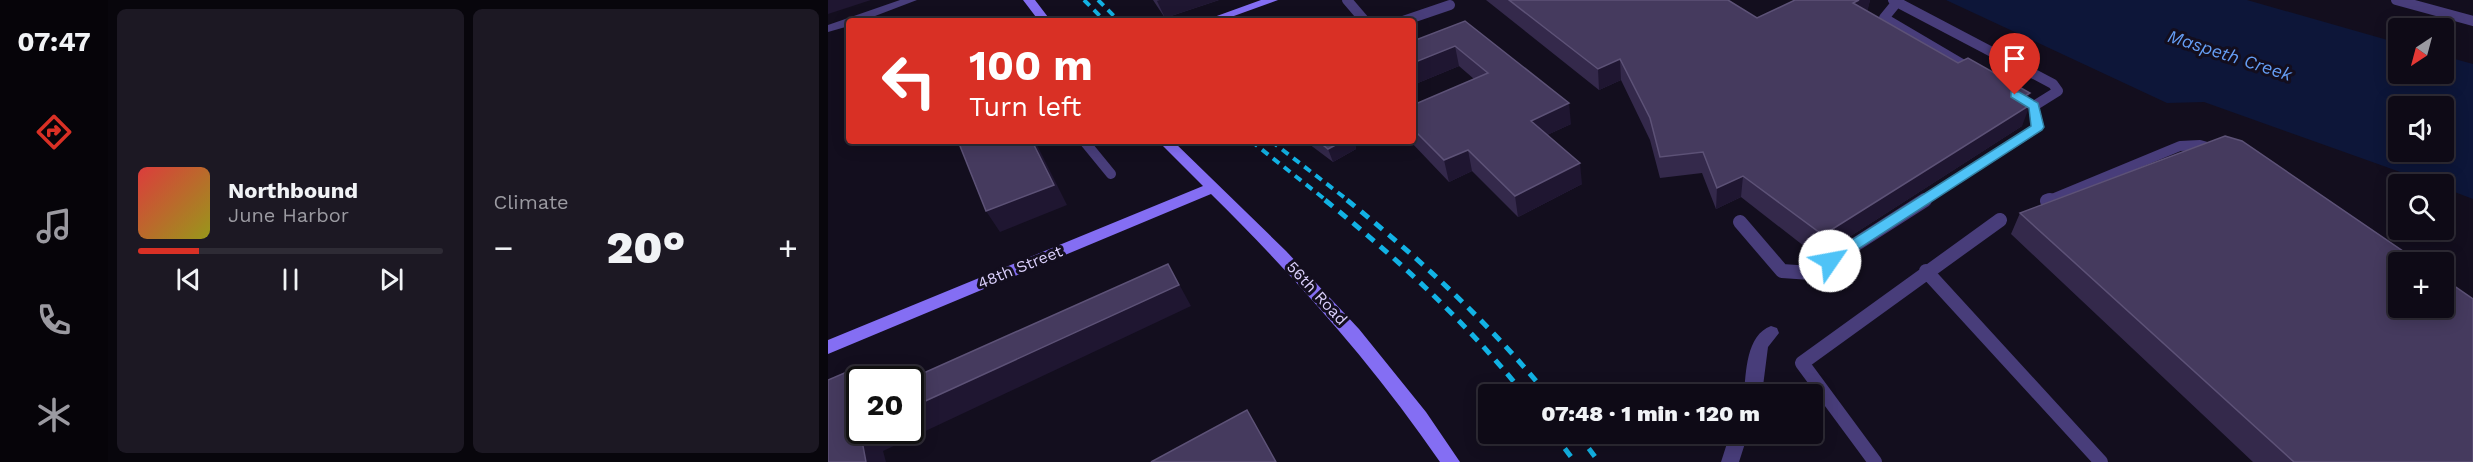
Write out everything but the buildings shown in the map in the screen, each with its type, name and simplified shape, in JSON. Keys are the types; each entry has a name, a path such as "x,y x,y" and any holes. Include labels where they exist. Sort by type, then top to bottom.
{"main road":[{"path":"1029,0 1043,18"},
{"path":"1218,18 1272,0"},
{"name":"56th Road","path":"1168,144 1330,306 1407,400 1451,462"},
{"name":"48th Street","path":"828,347 1213,187"}],"street":[{"path":"859,18 911,0"},
{"path":"828,29 846,22"},
{"path":"1754,384 1760,345 1771,333"},
{"path":"1730,462 1736,444"}],"lane":[{"path":"1347,0 1362,18"},
{"path":"2396,0 2473,21"},
{"path":"1740,222 1782,271 1811,273 2038,127 2029,103 2058,91 2053,84 1895,1 1884,18 1984,77"},
{"path":"1412,18 1450,5"},
{"path":"1086,144 1110,174"},
{"path":"2047,201 2180,146 2200,145 2223,151"},
{"path":"1875,462 1802,363 1926,271 2000,220"},
{"path":"1926,271 2101,462"}],"water":[{"name":"Maspeth Creek","path":"1946,0 2247,0 2388,40 2388,84 2454,84 2454,59 2473,64 2473,199 2454,192 2454,174 2406,174 2204,102 2167,103"}],"railway":[{"path":"1084,0 1102,18"},
{"path":"1098,0 1116,18"},
{"path":"1255,144 1327,201"},
{"path":"1275,144 1349,201"},
{"path":"1325,200 1430,292 1516,384"},
{"path":"1347,200 1401,245 1477,316 1538,384"},
{"path":"1562,444 1575,462"},
{"path":"1586,444 1599,462"}],"route":[{"path":"1830,261 2038,127 2034,106 2015,95"}]}
